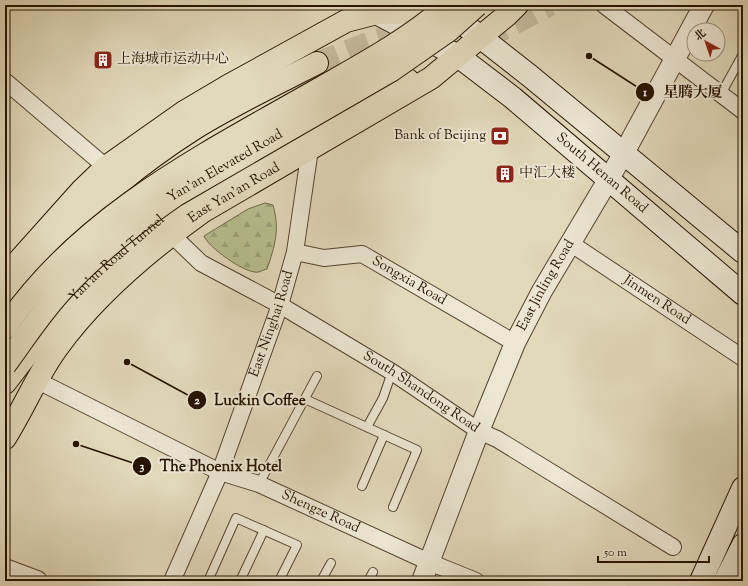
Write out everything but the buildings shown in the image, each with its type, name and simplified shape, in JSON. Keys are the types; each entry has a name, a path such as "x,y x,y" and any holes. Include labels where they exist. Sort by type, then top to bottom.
{"main road":[{"name":"Yan'an Elevated Road","path":"5,328 35,288 62,259 118,211 144,192 266,119 392,48 424,26 438,5"},
{"name":"South Henan Road","path":"438,5 476,33 743,252"},
{"path":"5,276 81,191 106,167 184,112 332,28 361,16 369,9 399,13 438,5"},
{"name":"Yan'an Elevated Road","path":"5,365 63,288 88,263 143,218 176,195 392,70 448,31 477,5"},
{"name":"East Yan'an Road","path":"5,438 36,380 74,326 101,297 171,234 202,212 431,78 458,56 476,33 512,5"},
{"name":"East Yan'an Road","path":"5,349 43,288 87,232 114,206 224,132 376,55 431,40 476,33 517,5"},
{"name":"South Henan Road","path":"369,9 431,40 458,56 513,98 743,294"},
{"path":"5,305 66,233 104,194 134,170 195,128 247,98 317,63"},
{"name":"Yan'an Road Tunnel","path":"5,390 28,353 59,313 98,274 162,219 199,195 408,80"},
{"path":"5,383 28,353"},
{"path":"701,581 743,488"},
{"path":"725,581 743,545"}],"street":[{"path":"604,5 743,111"},
{"name":"East Jinling Road","path":"422,581 479,431 515,343 570,243 609,180 704,5"},
{"path":"5,81 106,167"},
{"name":"East Ninghai Road","path":"172,581 220,472 280,305 295,252 310,149"},
{"name":"South Shandong Road","path":"171,234 201,262 280,305 392,372 479,431 496,439 673,547"},
{"name":"Jinmen Road","path":"570,243 743,358"},
{"name":"Songxia Road","path":"295,252 324,258 362,254 515,343"},
{"name":"Shengze Road","path":"36,380 220,472 259,484 429,562 476,581"},
{"path":"5,569 37,581"}],"lane":[{"path":"721,94 743,54"},
{"path":"366,427 383,398 392,372"},
{"path":"259,484 317,376"},
{"path":"305,399 416,450 393,507"},
{"path":"362,486 384,435"},
{"path":"208,581 236,518 297,545 280,579 290,581"},
{"path":"240,581 264,530"},
{"path":"321,581 331,563"},
{"path":"368,581 373,572"}],"green space":[{"path":"265,203 273,205 276,222 276,237 267,269 259,272 249,271 226,258 212,247 204,236 248,209"}],"tunnel":[{"path":"485,39 550,5"},
{"path":"317,63 373,41 416,28"}],"place":[{"name":"星腾大厦","path":"589,56"},
{"name":"上海城市运动中心","path":"103,60"},
{"name":"Bank of Beijing","path":"500,136"},
{"name":"中汇大楼","path":"505,174"},
{"name":"Luckin Coffee","path":"127,362"},
{"name":"The Phoenix Hotel","path":"76,444"}]}
